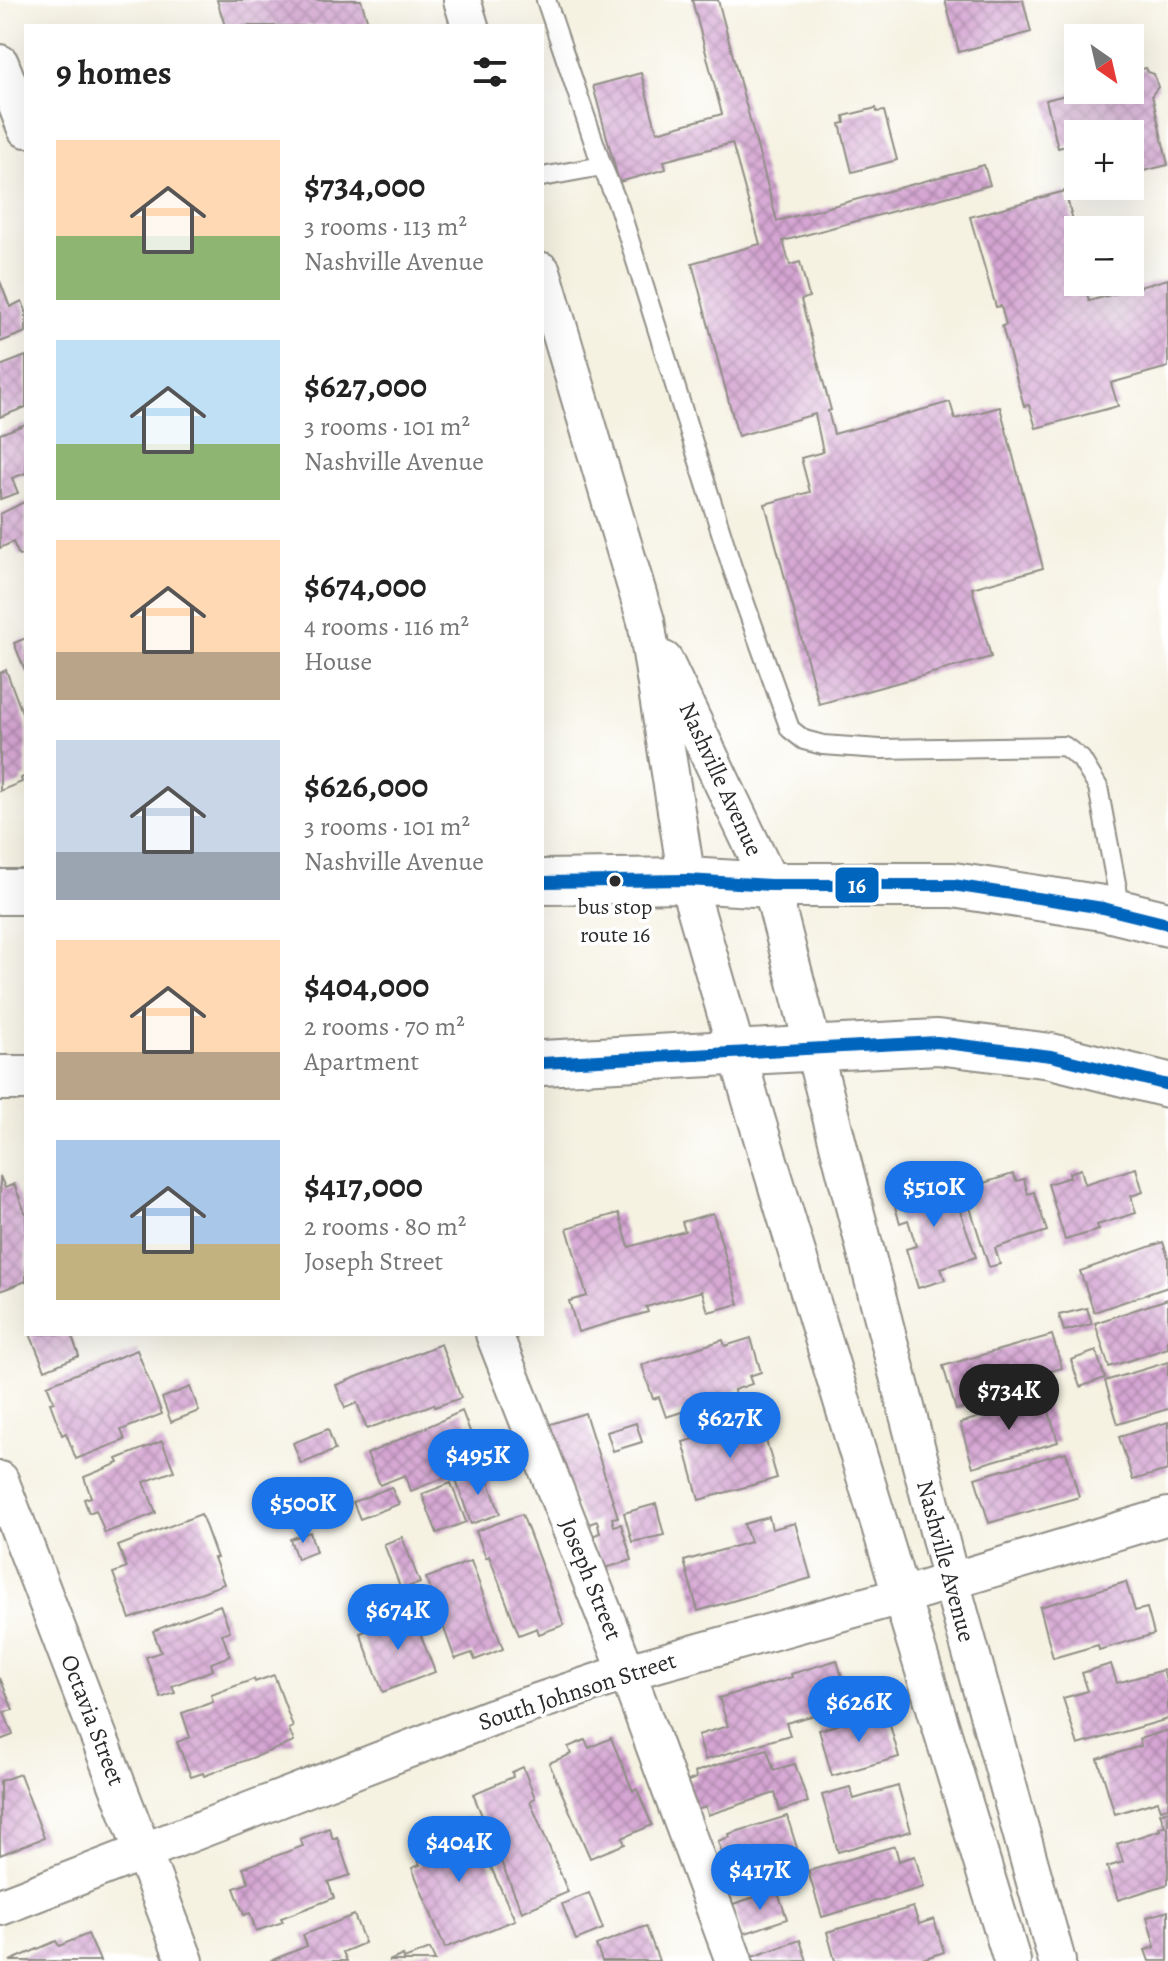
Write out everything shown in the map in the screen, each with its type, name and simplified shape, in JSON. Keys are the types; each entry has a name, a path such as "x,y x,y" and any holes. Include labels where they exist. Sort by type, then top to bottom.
{"main road":[{"path":"544,882 687,880 771,885 953,885 1121,913 1168,924"},
{"path":"0,892 24,892"},
{"path":"544,1063 937,1042 1051,1056 1168,1085"},
{"path":"0,1078 24,1078"}],"street":[{"path":"462,0 469,24"},
{"path":"3,82 24,125"},
{"name":"Nashville Avenue","path":"544,278 646,621 687,880 1012,1961"},
{"name":"Nashville Avenue","path":"646,621 771,885 951,1581 1057,1961"},
{"name":"Joseph Street","path":"495,1336 627,1672 734,1961"},
{"name":"Octavia Street","path":"0,1480 185,1961"},
{"name":"South Johnson Street","path":"0,1907 492,1717 627,1672 901,1596 1168,1516"}],"lane":[{"path":"546,0 619,207 732,567 790,729 804,740 823,745 880,749 1064,746 1081,759 1098,787 1121,913"},
{"path":"544,177 602,166"}],"building":[{"path":"217,0 361,0 368,24 224,24"},
{"path":"692,0 718,0 777,221 984,165 990,185 783,241 790,265 800,262 809,297 801,300 831,410 828,411 834,434 950,402 955,419 1000,407 1043,568 972,588 991,657 819,704 765,504 810,492 801,458 823,452 815,414 738,436 692,263 760,244 732,143 664,161 666,169 619,182 593,86 641,73 657,132 722,114"},
{"path":"945,0 1023,0 1031,32 959,52"},
{"path":"1144,68 1154,74 1158,87 1152,95 1168,165 1144,171 1144,120 1064,120 1064,146 1058,148 1046,100 1064,95 1064,104 1144,104"},
{"path":"876,108 877,112 884,111 897,160 852,172 840,124 845,123 844,116"},
{"path":"1064,191 1064,200 1067,200 1072,216 1064,216 1064,296 1088,296 1089,301 1107,296 1144,296 1144,286 1168,279 1168,367 1111,383 1118,406 1036,428 1029,405 1024,406 1002,326 1006,325 1001,306 996,307 970,217"},
{"path":"0,281 10,307 22,301 24,333 0,342"},
{"path":"24,357 24,408 0,417 0,366"},
{"path":"24,425 24,474 12,478 18,493 0,499 0,434"},
{"path":"24,502 24,554 19,556 13,542 0,548 0,514"},
{"path":"24,639 24,668 14,643"},
{"path":"6,670 24,718 24,777 22,782 0,791 0,673"},
{"path":"1136,1168 1143,1192 1131,1196 1136,1213 1097,1225 1099,1230 1065,1240 1048,1184 1070,1177 1069,1173 1081,1169 1085,1184"},
{"path":"1013,1174 1016,1181 1024,1179 1028,1194 1034,1192 1047,1231 995,1248 1000,1264 989,1267 964,1189"},
{"path":"951,1175 976,1257 941,1268 945,1280 918,1288 906,1249 916,1246 908,1220 900,1223 891,1194"},
{"path":"0,1176 5,1188 14,1184 24,1210 24,1282 0,1291"},
{"path":"619,1213 629,1247 685,1231 682,1222 713,1213 739,1304 708,1312 702,1291 646,1307 648,1312 578,1332 569,1301 587,1296 567,1228"},
{"path":"1163,1242 1168,1257 1168,1287 1094,1312 1080,1271"},
{"path":"1168,1299 1168,1348 1109,1367 1095,1323"},
{"path":"1087,1308 1092,1324 1064,1331 1059,1315"},
{"path":"1052,1335 1062,1368 1038,1375 1041,1386 956,1410 943,1366"},
{"path":"31,1336 72,1336 79,1356 45,1370"},
{"path":"751,1338 761,1372 749,1376 752,1384 734,1390 735,1395 666,1417 659,1397 653,1399 642,1365 723,1340 725,1346"},
{"path":"441,1344 461,1398 435,1407 434,1404 367,1429 357,1403 345,1408 336,1385"},
{"path":"137,1350 162,1414 121,1430 125,1440 76,1459 66,1433 62,1435 47,1385"},
{"path":"1096,1351 1105,1378 1080,1387 1071,1360"},
{"path":"1168,1362 1168,1409 1118,1424 1105,1381"},
{"path":"190,1387 199,1411 171,1422 162,1398"},
{"path":"1045,1398 1058,1442 973,1467 960,1423"},
{"path":"462,1411 475,1444 481,1442 486,1454 481,1456 483,1462 411,1491 405,1475 380,1485 367,1454"},
{"path":"585,1413 618,1517 612,1518 614,1526 621,1524 632,1560 602,1569 592,1536 600,1533 597,1521 586,1525 541,1427"},
{"path":"760,1420 777,1478 699,1500 683,1442"},
{"path":"1168,1422 1168,1470 1133,1480 1119,1437"},
{"path":"636,1423 642,1442 613,1451 607,1432"},
{"path":"328,1429 335,1450 301,1464 293,1443"},
{"path":"162,1441 174,1471 144,1482 156,1513 105,1533 96,1510 89,1513 84,1499 91,1497 84,1477 119,1463 117,1459"},
{"path":"1066,1452 1079,1497 989,1523 975,1478"},
{"path":"485,1470 500,1514 471,1524 456,1480"},
{"path":"451,1483 466,1522 437,1533 422,1494"},
{"path":"391,1487 399,1504 360,1519 353,1502"},
{"path":"656,1504 664,1535 632,1542 624,1513"},
{"path":"201,1514 224,1584 130,1619 113,1573 127,1568 118,1546"},
{"path":"522,1514 564,1625 539,1634 537,1628 519,1635 489,1556 486,1558 476,1531"},
{"path":"769,1517 772,1529 795,1523 811,1578 698,1611 684,1561 750,1542 744,1524"},
{"path":"310,1532 316,1552 297,1559 290,1539"},
{"path":"402,1537 420,1583 401,1589 384,1544"},
{"path":"471,1561 503,1649 475,1660 472,1653 455,1659 426,1578"},
{"path":"1126,1582 1135,1611 1147,1608 1154,1634 1099,1650 1098,1645 1053,1658 1040,1607"},
{"path":"220,1605 230,1631 222,1634 230,1656 211,1663 213,1670 172,1686 175,1693 161,1698 146,1657 161,1652 153,1631"},
{"path":"412,1613 435,1672 383,1692 360,1633"},
{"path":"837,1660 850,1705 786,1723 790,1735 705,1760 698,1735 728,1726 719,1698"},
{"path":"1111,1664 1117,1683 1163,1670 1168,1688 1168,1719 1078,1745 1063,1698 1088,1691 1082,1673"},
{"path":"274,1675 293,1727 289,1729 294,1742 204,1776 203,1773 191,1777 177,1742 190,1737 182,1713 213,1702 211,1695"},
{"path":"0,1678 13,1710 4,1712 13,1735 0,1740"},
{"path":"886,1711 899,1757 832,1776 819,1730"},
{"path":"1168,1730 1168,1807 1161,1809 1158,1801 1115,1814 1098,1759 1141,1746 1139,1739"},
{"path":"611,1738 633,1791 637,1789 652,1825 622,1838 625,1844 590,1858 549,1763 571,1754 568,1747 585,1740 589,1748"},
{"path":"767,1749 774,1770 795,1764 808,1802 780,1811 775,1793 708,1815 706,1807 693,1811 683,1783 696,1778 695,1772"},
{"path":"523,1767 535,1798 530,1801 568,1892 522,1912 473,1794 513,1777 512,1772"},
{"path":"20,1774 44,1838 0,1855 0,1781"},
{"path":"898,1786 911,1831 838,1852 822,1795 850,1787 854,1799"},
{"path":"1168,1810 1168,1884 1118,1900 1107,1867 1123,1862 1117,1844 1160,1830 1159,1827 1165,1826 1160,1813"},
{"path":"787,1816 802,1864 740,1882 733,1859 725,1862 718,1841 730,1837 729,1834"},
{"path":"468,1817 515,1920 445,1948 412,1868 420,1865 410,1841"},
{"path":"329,1828 333,1839 337,1837 350,1875 328,1882 334,1898 256,1931 250,1913 244,1915 234,1888 249,1883 243,1868 303,1846 300,1839"},
{"path":"895,1846 899,1861 915,1856 924,1887 822,1917 808,1871"},
{"path":"777,1890 787,1919 743,1934 733,1904"},
{"path":"589,1893 603,1929 576,1940 562,1904"},
{"path":"913,1907 919,1924 934,1919 944,1952 916,1961 835,1961 827,1932"},
{"path":"1168,1911 1168,1961 1149,1961 1145,1950 1155,1947 1147,1917"},
{"path":"354,1915 365,1943 343,1952 347,1961 270,1961 307,1946 303,1935"},
{"path":"646,1926 659,1961 602,1961 596,1945"},
{"path":"88,1934 100,1961 10,1961 56,1941 59,1946"},
{"path":"800,1940 807,1961 741,1961"},
{"path":"430,1949 435,1961 389,1961 403,1955 404,1959"}],"transit line":[{"name":"16","path":"544,882 687,880 771,885 953,885 1103,908 1168,924"},
{"name":"16","path":"544,1063 937,1042 1051,1056 1168,1085"}],"place":[{"name":"bus stop route 16","path":"615,881"}]}
